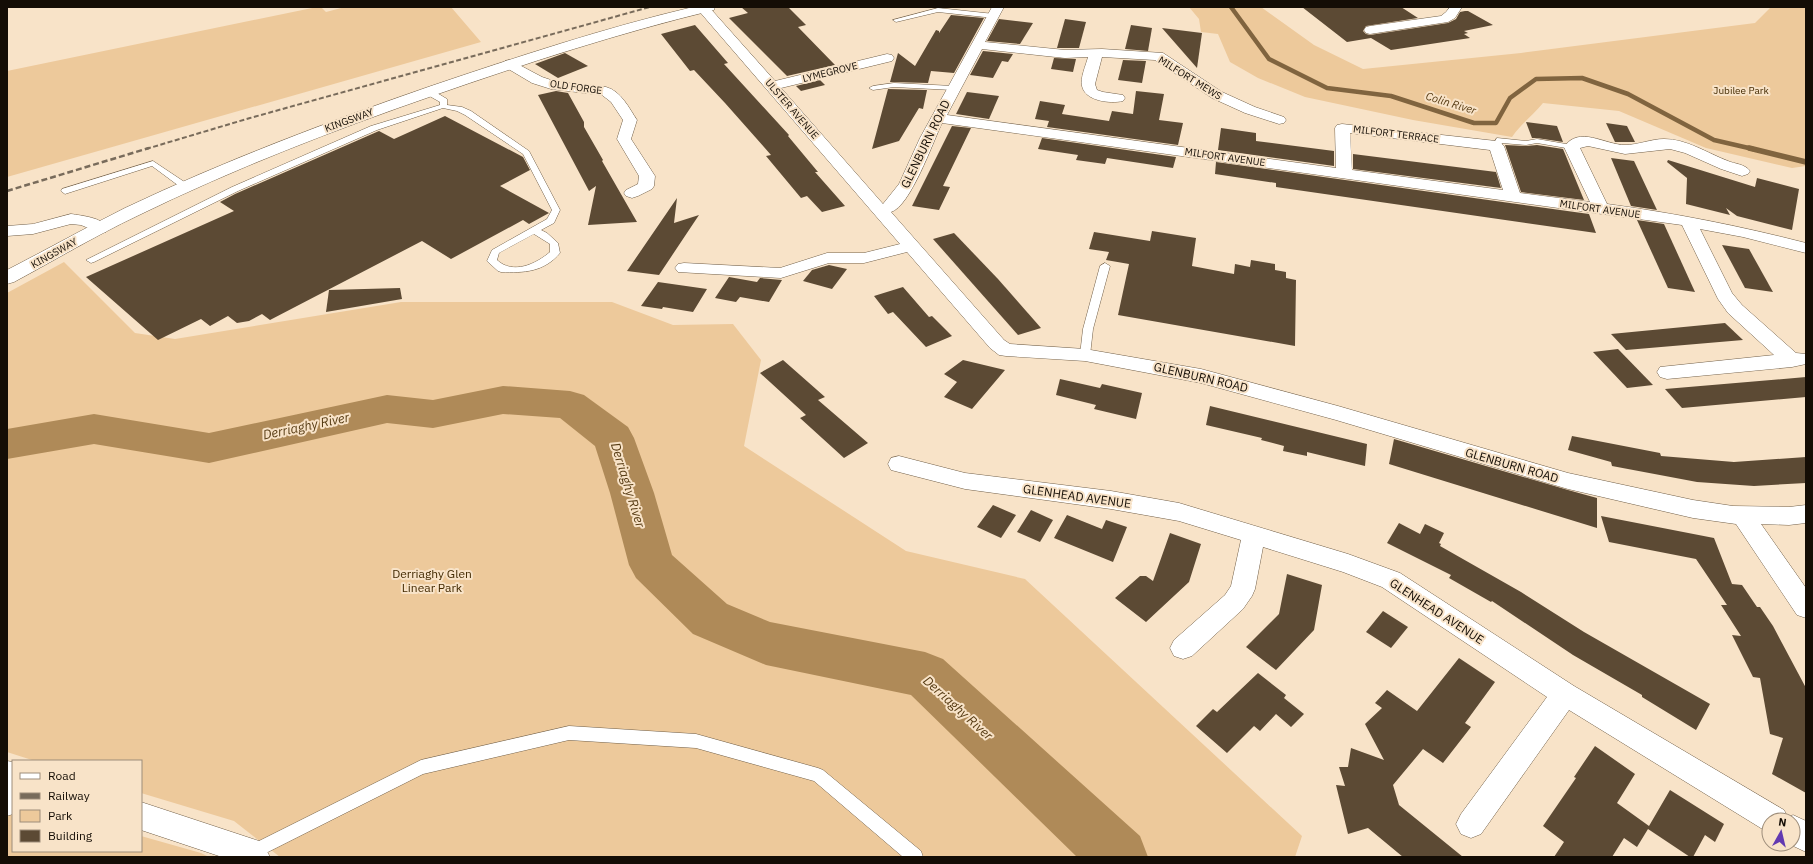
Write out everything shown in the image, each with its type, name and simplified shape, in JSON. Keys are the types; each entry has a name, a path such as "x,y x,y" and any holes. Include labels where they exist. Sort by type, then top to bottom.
{"main road":[{"name":"KINGSWAY","path":"7,278 100,228 186,186 348,120 510,64 632,26 706,8"}],"street":[{"path":"1370,30 1444,19 1451,15 1456,7"},
{"name":"ULSTER AVENUE","path":"706,8 880,210"},
{"name":"GLENBURN ROAD","path":"996,11 976,44 927,138 907,184 900,195 888,208 880,210 997,344 1006,350 1085,354 1160,367 1233,384 1568,481 1692,509 1742,515 1789,516 1806,514"},
{"name":"MILFORT MEWS","path":"976,44 1065,54 1096,53 1158,56 1217,95 1250,110 1279,120"},
{"path":"1096,53 1088,84 1091,92 1100,96 1118,98"},
{"name":"LYMEGROVE","path":"772,86 887,58"},
{"name":"OLD FORGE","path":"510,64 537,80 556,86 606,91 616,99 630,120 624,139 647,176 645,190"},
{"name":"MILFORT AVENUE","path":"938,118 1688,221 1744,232 1806,248"},
{"name":"MILFORT TERRACE","path":"1344,173 1342,128 1496,146"},
{"path":"1601,209 1572,147 1576,142 1584,141 1619,149 1635,150 1654,144 1669,144 1695,150 1721,164 1742,170"},
{"path":"1496,146 1512,196"},
{"path":"7,231 33,230 71,219 86,221 100,228"},
{"path":"1688,221 1724,295 1740,313 1799,359"},
{"path":"684,268 781,273 827,258 864,258 911,246"},
{"path":"1667,372 1799,359"},
{"name":"GLENHEAD AVENUE","path":"899,464 965,481 1111,500 1179,512 1348,564 1391,580 1565,694 1761,812"},
{"path":"1742,515 1806,608"},
{"path":"1183,648 1234,602 1243,589 1253,536"},
{"path":"1472,824 1565,694"},
{"path":"142,816 253,855"}],"lane":[{"path":"896,20 938,10 996,11"},
{"path":"873,88 894,85 953,88"},
{"path":"429,92 444,101 443,106"},
{"path":"91,260 235,189 374,128 443,106 459,109 468,113 526,153 556,210 551,221 533,230 495,252 492,261 501,269 525,270 544,263 555,253 554,243 544,235 533,230"},
{"path":"1496,146 1500,140 1526,143 1537,141 1572,147"},
{"path":"65,191 153,163 186,186"},
{"path":"1085,354 1088,329 1105,266"},
{"path":"253,855 421,767 569,733 696,741 818,775 915,857"}],"green space":[{"path":"321,7 326,12 345,7 451,7 481,42 7,177 7,71"},
{"name":"Jubilee Park","path":"1189,7 1261,7 1314,45 1363,69 1521,53 1755,23 1771,7 1806,7 1806,166 1792,168 1706,148 1619,111 1543,103 1512,137 1413,120 1305,97 1258,78 1230,62 1218,34 1201,32 1199,19"},
{"name":"Derriaghy Glen Linear Park","path":"64,262 135,333 175,339 401,302 612,302 673,325 733,324 761,360 744,446 906,551 1025,579 1302,836 1295,857 280,857 234,821 142,793 142,760 32,760 7,752 7,293"},
{"path":"12,810 12,852 142,852 142,836 201,853 209,857 7,857 7,814"}],"building":[{"path":"741,7 788,7 806,25 798,27 835,65 787,76 729,18 748,13"},
{"path":"1302,7 1401,7 1418,18 1366,26 1363,31 1370,35 1448,23 1456,19 1460,12 1465,11 1468,11 1493,25 1464,31 1468,33 1464,34 1470,38 1391,50 1371,38 1347,42"},
{"path":"951,15 984,18 954,73 931,71 928,83 890,82 898,53 915,66 936,30 939,31 939,33"},
{"path":"999,19 1033,23 1020,44 987,41"},
{"path":"1065,19 1086,22 1079,48 1057,48"},
{"path":"695,25 728,63 724,64 789,135 788,136 818,172 815,172 845,206 822,212 807,196 801,198 766,156 771,155 694,70 690,71 661,34"},
{"path":"1131,25 1152,28 1148,51 1125,49"},
{"path":"1162,28 1202,33 1197,68"},
{"path":"983,51 1013,54 1008,62 1002,61 993,78 970,75"},
{"path":"565,53 588,66 558,78 535,64"},
{"path":"1054,58 1076,59 1073,72 1051,69"},
{"path":"1123,60 1146,61 1142,83 1118,80"},
{"path":"820,80 825,85 801,91 796,86"},
{"path":"888,89 927,90 923,109 919,108 899,141 872,149"},
{"path":"556,91 568,93 584,122 584,127 603,160 602,161 637,222 588,225 596,186 589,191 538,95"},
{"path":"1136,91 1164,94 1159,120 1183,123 1178,145 1047,127 1049,121 1035,119 1040,101 1065,105 1062,114 1109,121 1112,111 1133,114"},
{"path":"967,92 999,96 989,119 956,114"},
{"path":"445,116 523,157 530,170 500,186 549,213 529,224 523,220 451,259 422,241 270,320 262,314 249,321 237,323 228,316 210,326 201,319 158,340 86,277 234,211 220,202 235,194 379,131 394,139"},
{"path":"1526,122 1557,126 1563,142 1532,138"},
{"path":"1606,123 1627,126 1635,142 1615,142"},
{"path":"952,126 971,128 943,186 950,187 939,210 912,206"},
{"path":"1221,128 1256,133 1256,141 1334,151 1334,166 1218,150"},
{"path":"1042,138 1176,157 1173,168 1107,158 1105,164 1076,160 1078,155 1038,149"},
{"path":"1505,145 1537,145 1563,149 1584,200 1521,192"},
{"path":"1353,154 1496,172 1501,188 1353,169"},
{"path":"1611,158 1634,161 1657,210 1631,206"},
{"path":"1668,160 1755,187 1757,178 1799,189 1792,230 1737,216 1726,208 1730,215 1686,204 1687,178 1667,162"},
{"path":"1216,162 1589,214 1596,233 1276,187 1276,183 1215,174"},
{"path":"677,198 674,223 699,215 659,275 627,271"},
{"path":"1637,220 1664,224 1695,292 1668,288"},
{"path":"1152,231 1196,238 1192,266 1234,274 1235,264 1250,267 1251,260 1275,264 1275,270 1286,272 1286,278 1296,280 1295,346 1118,315 1129,264 1106,260 1109,252 1089,249 1094,232 1150,241"},
{"path":"954,233 998,279 1041,328 1018,335 933,239"},
{"path":"1722,245 1749,249 1773,292 1745,288"},
{"path":"829,265 847,269 832,289 803,281 812,270"},
{"path":"729,277 757,282 760,278 782,280 769,302 740,297 736,302 715,298"},
{"path":"658,282 707,289 693,312 663,307 662,309 641,306"},
{"path":"903,287 929,317 932,316 952,336 926,347 893,312 888,314 874,296"},
{"path":"400,288 402,299 326,312 329,290"},
{"path":"1725,323 1743,340 1626,350 1611,334"},
{"path":"1618,349 1653,385 1627,388 1593,352"},
{"path":"783,360 825,397 818,400 868,443 844,458 800,418 806,415 760,373"},
{"path":"963,360 1005,370 972,409 944,397 957,382 944,374"},
{"path":"1806,377 1806,397 1682,408 1665,389"},
{"path":"1060,379 1100,388 1102,384 1142,393 1136,419 1094,409 1096,405 1056,395"},
{"path":"1210,406 1367,444 1365,466 1307,452 1307,456 1283,451 1284,446 1261,440 1262,438 1206,425"},
{"path":"1572,436 1660,453 1661,456 1734,462 1806,457 1806,483 1754,486 1697,482 1612,466 1611,462 1568,450"},
{"path":"1394,439 1597,498 1597,528 1389,464"},
{"path":"993,505 1016,515 1001,538 977,527"},
{"path":"1031,510 1053,520 1040,542 1017,532"},
{"path":"1067,515 1102,529 1106,520 1127,527 1113,562 1054,538"},
{"path":"1601,516 1714,538 1732,584 1742,585 1757,607 1760,607 1773,626 1806,688 1806,793 1772,774 1783,738 1770,734 1760,678 1753,677 1732,635 1741,636 1721,605 1727,605 1696,559 1609,542"},
{"path":"1399,523 1420,534 1425,524 1444,533 1439,543 1441,544 1440,546 1521,592 1584,632 1710,704 1696,730 1642,697 1642,695 1573,655 1492,601 1491,602 1449,578 1451,575 1387,543"},
{"path":"1170,533 1201,544 1189,582 1146,622 1115,598 1140,576 1146,576 1153,581"},
{"path":"1287,574 1322,585 1314,630 1276,670 1246,647 1279,614"},
{"path":"1383,611 1408,627 1391,648 1366,632"},
{"path":"1459,658 1495,682 1465,723 1471,727 1443,763 1423,749 1393,785 1399,805 1463,857 1403,857 1368,828 1348,834 1336,785 1345,786 1339,767 1348,767 1351,748 1384,760 1365,724 1382,708 1375,703 1387,690 1417,711"},
{"path":"1258,673 1286,695 1284,698 1304,714 1291,727 1276,714 1260,731 1254,726 1227,753 1196,726 1213,709 1217,712"},
{"path":"1595,746 1635,774 1617,803 1649,826 1670,790 1724,824 1715,842 1705,835 1693,857 1690,857 1648,829 1637,847 1624,838 1612,857 1554,857 1564,842 1543,826 1576,778 1574,777"}],"waterway":[{"name":"Colin River","path":"1231,7 1269,59 1327,88 1391,96 1474,123 1496,123 1510,98 1536,79 1582,78 1628,94 1714,140 1753,149"},
{"name":"Colin River","path":"1749,148 1806,162"},
{"name":"Derriaghy River","path":"7,444 94,429 209,448 387,409 433,414 503,400 570,405 613,438 632,493 652,565 710,619 766,643 925,675 1119,857"}],"railway":[{"path":"146,149 250,118 650,7"},
{"path":"7,191 149,148"}]}
